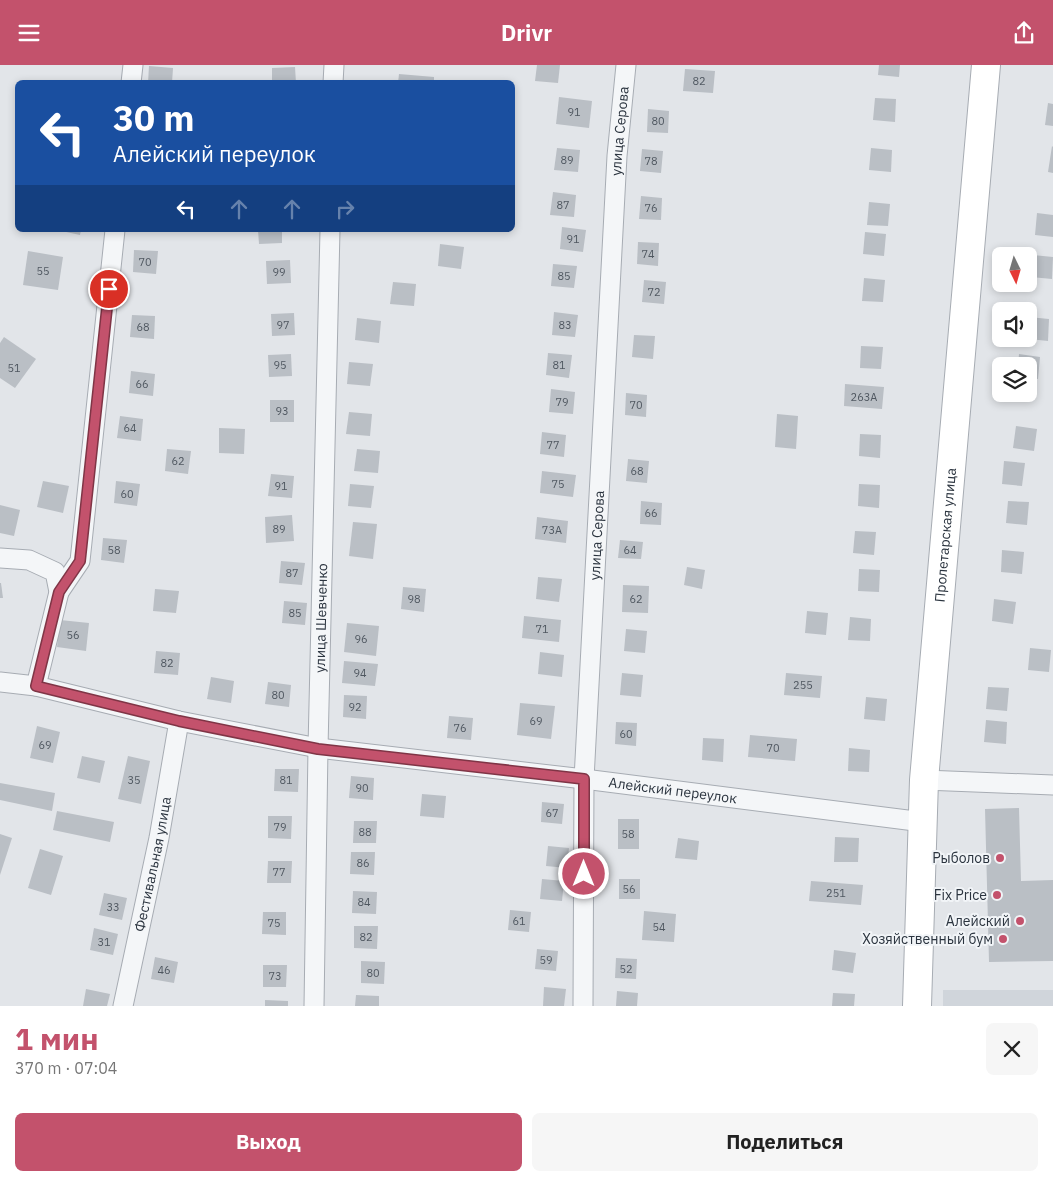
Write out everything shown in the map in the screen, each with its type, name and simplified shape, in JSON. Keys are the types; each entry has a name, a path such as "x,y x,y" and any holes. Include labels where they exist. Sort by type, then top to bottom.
{"main road":[{"name":"Пролетарская улица","path":"917,1006 924,780 986,65"}],"street":[{"path":"131,80 133,65"},
{"path":"334,65 334,80"},
{"name":"улица Серова","path":"583,1006 584,779 618,156 626,65"},
{"path":"36,686 59,592 80,561 115,232"},
{"name":"улица Шевченко","path":"314,1006 330,232"},
{"path":"0,558 29,559 55,572 59,592"},
{"name":"Алейский переулок","path":"0,682 36,686 179,721 318,749 584,779 923,822"},
{"name":"Фестивальная улица","path":"123,1006 159,838 179,721"},
{"path":"924,780 1053,785"}],"shaded area":[{"path":"943,990 1053,990 1053,1006 943,1006"}],"building":[{"path":"537,65 560,65 558,83 535,81"},
{"path":"879,65 900,65 899,77 878,75"},
{"path":"149,66 173,68 172,80 148,80"},
{"path":"295,67 296,80 272,80 272,68"},
{"path":"685,69 715,71 713,93 683,91"},
{"path":"399,74 434,77 434,80 398,80"},
{"path":"559,97 592,101 589,128 556,124"},
{"path":"875,98 896,99 895,122 873,120"},
{"path":"1048,103 1053,104 1053,126 1045,125"},
{"path":"648,109 669,111 668,133 647,132"},
{"path":"1053,147 1053,173 1048,172"},
{"path":"557,148 580,150 578,172 554,170"},
{"path":"871,148 892,150 891,172 869,170"},
{"path":"642,149 663,151 661,173 640,171"},
{"path":"553,192 576,195 574,217 550,215"},
{"path":"641,196 662,198 661,220 639,219"},
{"path":"869,202 890,204 888,226 867,225"},
{"path":"1037,213 1053,215 1053,237 1035,235"},
{"path":"562,227 586,230 583,252 560,249"},
{"path":"66,232 81,232 80,235"},
{"path":"258,232 282,232 282,243 259,244"},
{"path":"865,232 886,234 884,256 863,254"},
{"path":"638,242 659,243 658,266 637,264"},
{"path":"440,244 464,247 461,269 438,266"},
{"path":"134,250 158,251 156,274 133,272"},
{"path":"28,251 63,257 58,290 23,285"},
{"path":"1038,256 1053,257 1052,279 1038,278"},
{"path":"290,260 291,283 267,284 266,261"},
{"path":"553,264 577,266 574,288 551,286"},
{"path":"864,278 885,280 883,302 862,301"},
{"path":"644,280 666,282 664,304 642,302"},
{"path":"393,282 416,284 414,306 390,304"},
{"path":"554,312 578,315 575,337 552,335"},
{"path":"294,313 295,335 272,336 271,314"},
{"path":"132,315 155,316 154,339 130,337"},
{"path":"357,318 381,321 379,343 355,340"},
{"path":"1037,318 1049,319 1048,341 1037,340"},
{"path":"634,335 655,336 653,359 632,357"},
{"path":"4,337 36,359 15,388 0,378 0,343"},
{"path":"861,346 883,347 881,369 860,368"},
{"path":"548,353 572,355 569,378 546,375"},
{"path":"291,354 292,376 269,377 268,355"},
{"path":"1019,354 1040,357 1038,379 1037,357 1019,357"},
{"path":"349,362 373,364 370,386 347,384"},
{"path":"131,371 155,374 153,396 129,393"},
{"path":"845,384 884,387 882,409 844,406"},
{"path":"551,389 575,392 573,414 549,412"},
{"path":"626,393 647,395 646,417 625,415"},
{"path":"270,400 294,400 294,422 270,422"},
{"path":"349,412 372,414 370,436 346,434"},
{"path":"777,414 798,416 796,449 775,447"},
{"path":"120,416 143,419 141,441 117,438"},
{"path":"1016,426 1037,429 1034,451 1013,448"},
{"path":"219,428 245,429 244,454 219,453"},
{"path":"542,432 566,435 564,457 540,454"},
{"path":"860,434 881,435 880,458 859,456"},
{"path":"167,449 191,451 188,474 165,471"},
{"path":"357,449 380,451 378,473 354,471"},
{"path":"628,459 649,461 647,483 626,481"},
{"path":"1004,461 1025,463 1022,486 1002,484"},
{"path":"542,471 576,475 573,497 540,493"},
{"path":"271,474 294,476 292,498 268,496"},
{"path":"43,481 69,486 63,513 37,507"},
{"path":"116,481 140,484 137,506 114,503"},
{"path":"350,484 374,486 371,508 348,506"},
{"path":"859,484 880,485 879,508 858,506"},
{"path":"641,501 662,503 661,525 640,524"},
{"path":"1008,501 1029,502 1027,525 1006,523"},
{"path":"0,505 20,510 14,536 0,533"},
{"path":"292,515 294,541 266,543 265,517"},
{"path":"537,517 568,521 566,543 535,539"},
{"path":"353,522 377,524 373,559 349,556"},
{"path":"855,531 876,532 874,555 853,553"},
{"path":"103,538 127,540 124,563 101,560"},
{"path":"620,540 643,542 641,559 618,558"},
{"path":"1002,550 1024,552 1022,574 1001,572"},
{"path":"281,561 305,563 302,585 279,583"},
{"path":"687,567 705,570 702,589 684,585"},
{"path":"859,569 880,570 879,592 858,591"},
{"path":"538,577 562,579 559,602 536,599"},
{"path":"1,583 3,598 0,598"},
{"path":"623,585 649,586 648,613 622,612"},
{"path":"403,587 426,589 424,612 401,609"},
{"path":"155,589 179,591 176,613 153,611"},
{"path":"994,599 1016,602 1013,624 992,621"},
{"path":"284,601 307,603 305,625 282,623"},
{"path":"807,611 828,613 826,635 805,633"},
{"path":"524,616 561,620 559,642 522,638"},
{"path":"850,617 871,619 870,641 848,640"},
{"path":"60,620 89,623 86,651 57,647"},
{"path":"347,623 379,626 376,656 344,652"},
{"path":"626,629 647,631 645,653 624,651"},
{"path":"1030,648 1051,650 1049,672 1028,670"},
{"path":"156,651 180,653 178,675 154,673"},
{"path":"540,652 564,655 562,677 538,674"},
{"path":"344,661 378,664 375,686 342,683"},
{"path":"622,673 643,675 641,697 620,695"},
{"path":"786,673 822,676 820,698 784,695"},
{"path":"211,677 234,681 231,703 207,699"},
{"path":"268,682 291,685 289,707 265,704"},
{"path":"988,687 1009,688 1007,711 986,709"},
{"path":"344,695 367,696 366,719 343,717"},
{"path":"866,697 887,699 885,721 864,719"},
{"path":"520,703 555,706 551,739 517,735"},
{"path":"449,716 473,718 471,740 447,738"},
{"path":"986,720 1007,722 1006,744 984,742"},
{"path":"616,722 637,723 636,746 615,744"},
{"path":"37,726 60,732 53,763 30,758"},
{"path":"750,735 797,739 795,761 748,757"},
{"path":"703,738 724,739 723,762 702,760"},
{"path":"849,748 870,750 869,772 848,771"},
{"path":"82,756 105,761 100,783 77,778"},
{"path":"128,756 150,761 141,804 118,799"},
{"path":"275,769 299,769 298,792 274,791"},
{"path":"351,776 374,778 373,800 349,798"},
{"path":"0,783 55,793 52,811 0,800"},
{"path":"422,794 446,796 444,818 420,816"},
{"path":"542,802 564,804 562,824 541,822"},
{"name":"Алейский","path":"1019,808 1021,881 1053,880 1053,961 989,962 985,809"},
{"path":"57,811 114,822 110,842 53,830"},
{"path":"268,816 292,816 291,839 268,838"},
{"path":"618,819 639,819 639,849 618,849"},
{"path":"354,821 377,821 376,843 353,843"},
{"path":"0,834 12,838 0,875"},
{"path":"835,837 859,838 858,862 834,862"},
{"path":"678,838 699,841 697,860 675,858"},
{"path":"548,846 569,848 567,868 546,866"},
{"path":"40,849 63,856 51,895 28,888"},
{"path":"351,852 375,852 374,875 350,874"},
{"path":"268,861 292,861 291,883 267,883"},
{"path":"542,879 564,881 562,901 540,899"},
{"path":"619,879 640,879 640,899 619,899"},
{"path":"811,881 863,885 861,905 809,901"},
{"path":"353,891 377,892 376,914 352,913"},
{"path":"104,893 127,898 122,920 99,915"},
{"path":"510,910 531,912 529,932 508,930"},
{"path":"644,911 676,914 674,942 642,940"},
{"path":"263,912 286,912 286,935 262,934"},
{"path":"354,926 378,926 377,949 354,948"},
{"path":"94,928 118,934 113,955 90,950"},
{"path":"537,949 558,951 556,971 535,969"},
{"path":"834,950 856,953 853,973 832,970"},
{"path":"155,957 178,962 174,983 151,979"},
{"path":"616,958 637,959 636,979 615,978"},
{"path":"361,961 385,962 384,984 361,983"},
{"path":"263,965 287,965 286,987 263,987"},
{"path":"544,987 566,989 564,1006 543,1006"},
{"path":"86,989 110,994 107,1006 83,1006"},
{"path":"617,991 638,993 637,1006 616,1006"},
{"path":"833,993 855,994 854,1006 832,1006"},
{"path":"356,995 379,996 379,1006 355,1006"},
{"path":"265,1000 288,1001 288,1006 265,1006"}],"place":[{"name":"Рыболов","path":"1000,858"},
{"name":"Fix Price","path":"997,895"},
{"name":"Алейский","path":"1020,921"},
{"name":"Хозяйственный бум","path":"1003,939"}],"route":[{"path":"109,289 80,561 59,592 36,686 179,721 318,749 584,779 584,874"}]}
